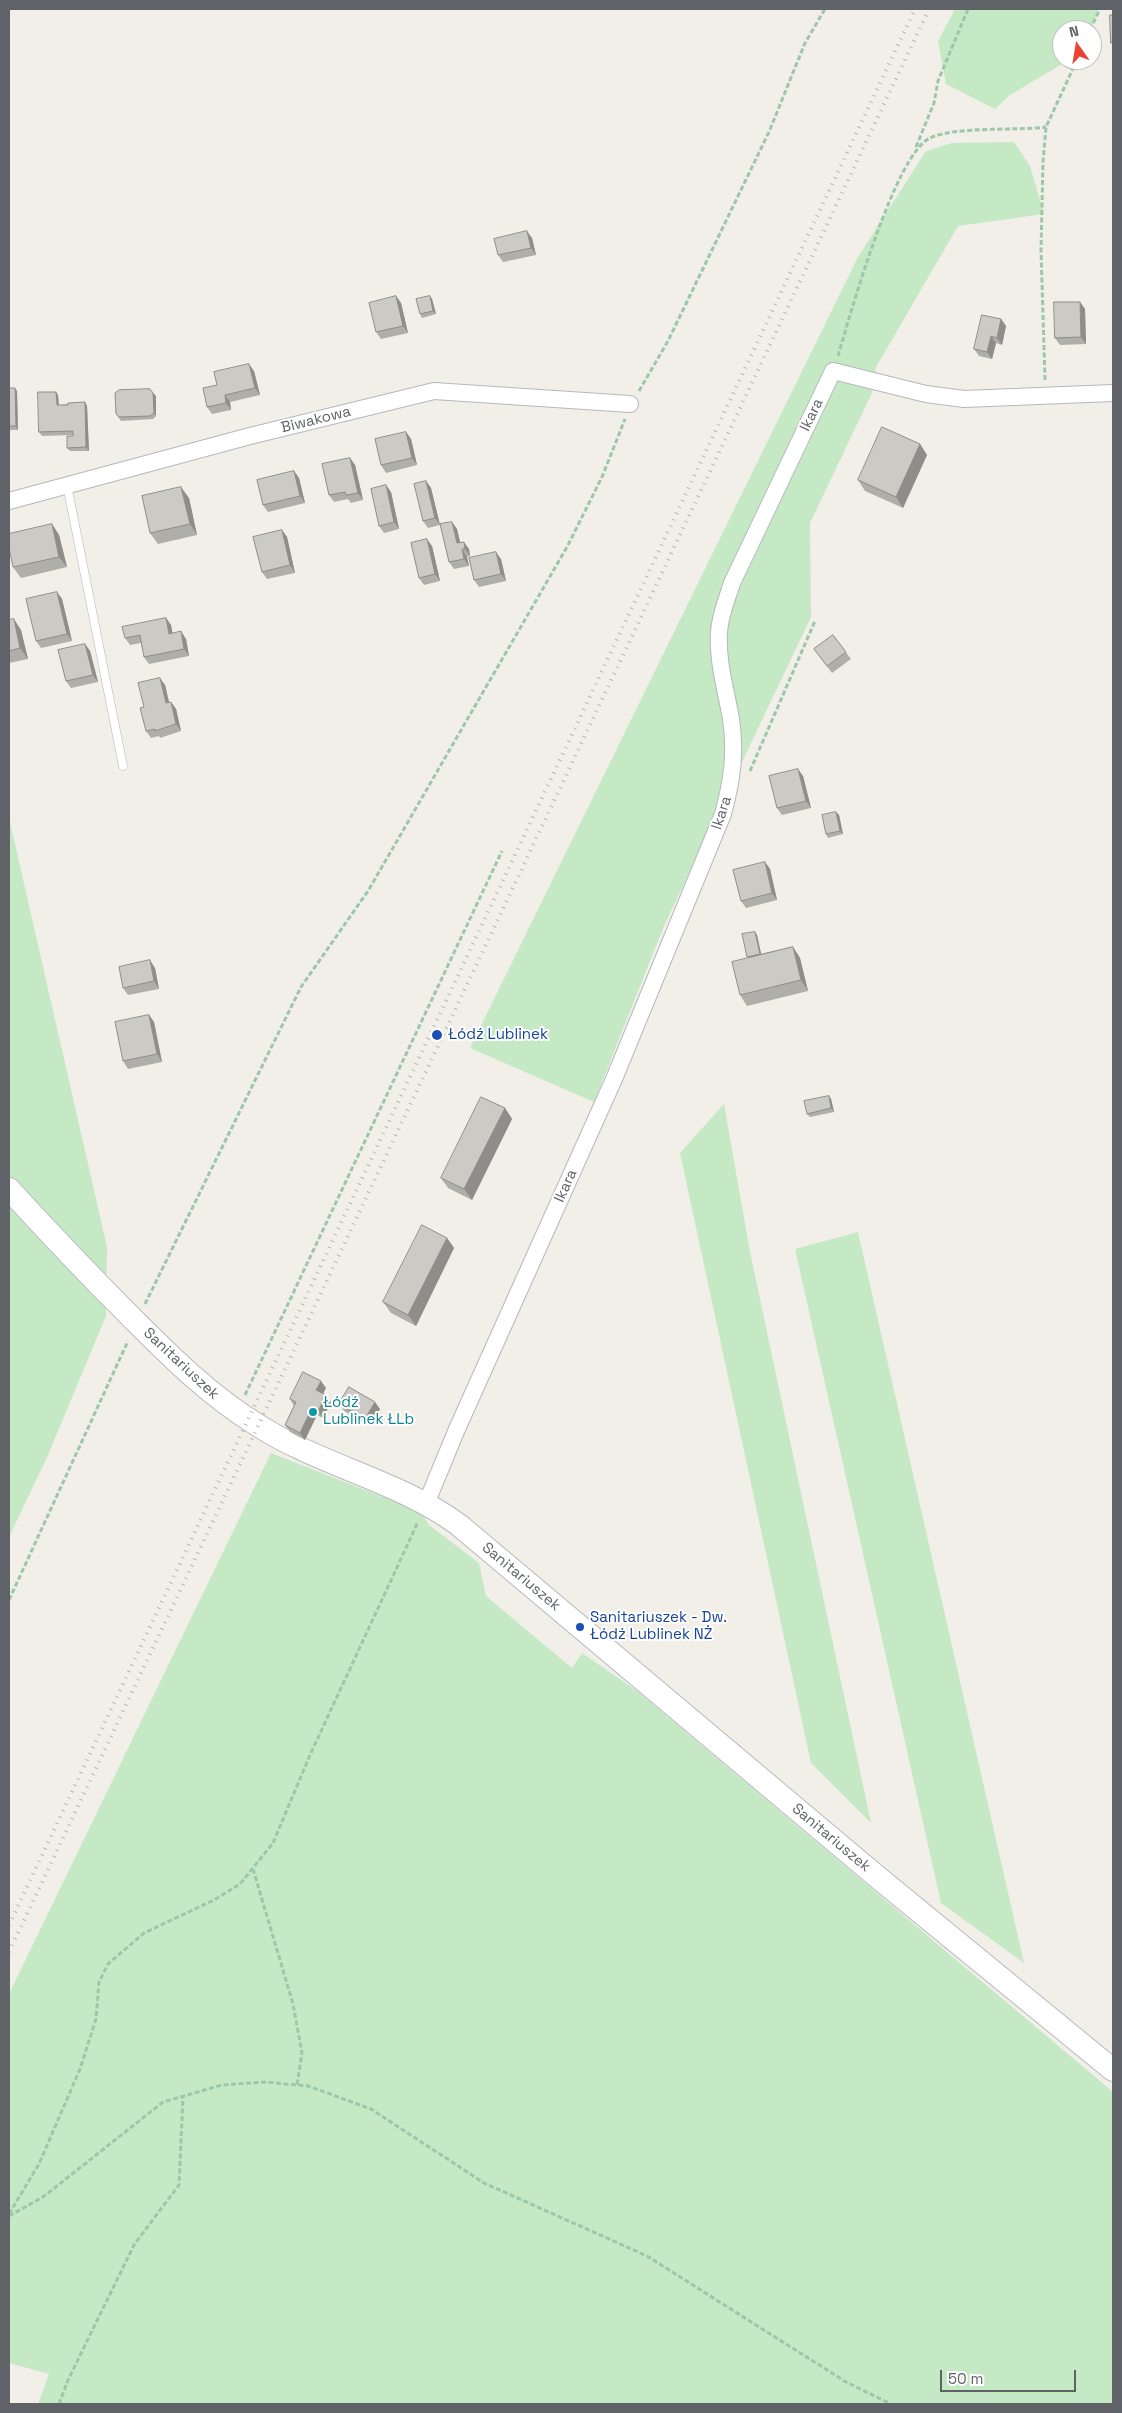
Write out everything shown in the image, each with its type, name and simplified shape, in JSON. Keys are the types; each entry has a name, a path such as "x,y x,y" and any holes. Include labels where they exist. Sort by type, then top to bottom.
{"street":[{"path":"833,371 942,398 1000,399 1113,393"},
{"name":"Ikara","path":"426,1504 457,1429 614,1079 723,814 731,783 734,753 731,719 719,647 724,608 732,584 833,371"},
{"name":"Biwakowa","path":"9,501 250,436 434,391 630,404"},
{"name":"Sanitariuszek","path":"9,1189 136,1322 198,1383 253,1423 281,1438 426,1504 465,1530 875,1875 1113,2070"}],"lane":[{"path":"68,485 123,766"}],"path":[{"path":"9,1600 136,1322 302,987 368,891 567,547 602,477 630,404 650,374 668,341 769,132 805,43 825,9"},
{"path":"833,371 886,207 914,150 934,103 938,81 968,9"},
{"path":"1045,396 1041,199 1046,127 1072,70"},
{"path":"914,150 928,138 947,132 1020,130 1046,127"},
{"path":"746,777 815,621"},
{"path":"241,1402 502,851"},
{"path":"9,2215 39,2164 80,2069 96,2019 99,1982 108,1964 144,1934 214,1900 240,1884 272,1843 314,1746 426,1504"},
{"path":"253,1868 293,2004 302,2053 297,2085"},
{"path":"9,2215 43,2197 164,2102 222,2085 266,2082 308,2086 371,2109 484,2183 647,2256 846,2382 890,2404"},
{"path":"59,2404 68,2380 134,2245 179,2185 183,2097"}],"green space":[{"path":"955,9 1099,9 1094,20 1052,20 1052,70 1010,95 995,109 946,84 938,41"},
{"path":"1014,142 1030,166 1044,214 958,226 876,367 872,393 810,523 811,617 664,926 594,1102 470,1048 858,257 926,151 952,143"},
{"path":"9,818 107,1247 106,1316 48,1455 9,1537"},
{"path":"724,1104 750,1252 871,1823 811,1763 680,1153"},
{"path":"858,1232 1024,1963 941,1903 795,1249"},
{"path":"271,1453 421,1512 429,1525 479,1563 486,1596 572,1668 582,1653 637,1691 1113,2092 1113,2404 38,2404 49,2374 9,2363 9,1994"}],"building":[{"path":"1110,15 1113,15 1113,43 1111,43"},
{"path":"527,231 531,248 498,255 494,239"},
{"path":"396,296 403,326 376,332 369,303"},
{"path":"430,296 433,311 420,314 416,299"},
{"path":"1054,302 1080,302 1081,337 1055,338"},
{"path":"982,315 1001,319 997,338 991,336 987,352 974,349"},
{"path":"249,364 255,388 225,395 226,403 207,407 203,388 217,385 214,372"},
{"path":"9,388 15,388 16,426 9,426"},
{"path":"150,389 153,393 154,413 150,416 119,417 116,414 115,393 119,390"},
{"path":"38,392 56,392 57,405 85,402 86,447 67,448 67,436 73,436 73,431 39,432"},
{"path":"882,427 920,444 896,497 858,480"},
{"path":"406,432 412,458 381,465 375,439"},
{"path":"350,458 358,493 346,495 345,492 329,495 322,464"},
{"path":"294,471 300,496 263,505 257,480"},
{"path":"426,481 435,518 423,521 414,484"},
{"path":"386,485 394,522 379,526 371,489"},
{"path":"181,487 190,524 150,533 142,496"},
{"path":"452,522 457,543 464,542 465,549 462,549 464,559 449,562 440,524"},
{"path":"52,524 59,557 13,567 9,548 9,534"},
{"path":"282,530 290,565 262,572 253,537"},
{"path":"427,539 435,574 419,578 411,543"},
{"path":"496,552 501,574 474,580 469,558"},
{"path":"57,592 67,634 36,641 26,599"},
{"path":"166,618 169,634 181,631 184,649 144,657 140,635 125,638 122,627"},
{"path":"14,619 20,648 9,651 9,620"},
{"path":"833,635 846,652 827,666 814,649"},
{"path":"85,644 93,675 66,681 58,650"},
{"path":"160,678 166,703 171,702 176,724 155,731 155,729 146,731 140,708 144,707 138,683"},
{"path":"798,769 806,801 777,808 769,776"},
{"path":"836,812 840,831 826,834 822,815"},
{"path":"765,862 772,893 741,901 733,870"},
{"path":"755,932 760,954 747,957 742,934"},
{"path":"793,947 801,980 740,995 732,962"},
{"path":"150,960 154,981 123,988 119,967"},
{"path":"149,1015 157,1054 123,1061 115,1022"},
{"path":"829,1096 831,1108 807,1114 804,1101"},
{"path":"481,1097 505,1108 464,1189 441,1178"},
{"path":"422,1225 447,1238 408,1315 383,1302"},
{"name":"Łódź Lublinek ŁLb","path":"303,1372 321,1381 316,1390 326,1395 318,1411 312,1408 300,1433 285,1425 296,1402 290,1399"},
{"path":"349,1387 375,1402 365,1419 339,1404"}],"railway":[{"path":"9,1925 915,9"},
{"path":"9,1952 929,9"}],"place":[{"name":"Łódź Lublinek","path":"437,1035"},
{"name":"Łódź Lublinek ŁLb","path":"313,1412"},
{"name":"Sanitariuszek - Dw. Łódź Lublinek NŻ","path":"580,1627"}]}
